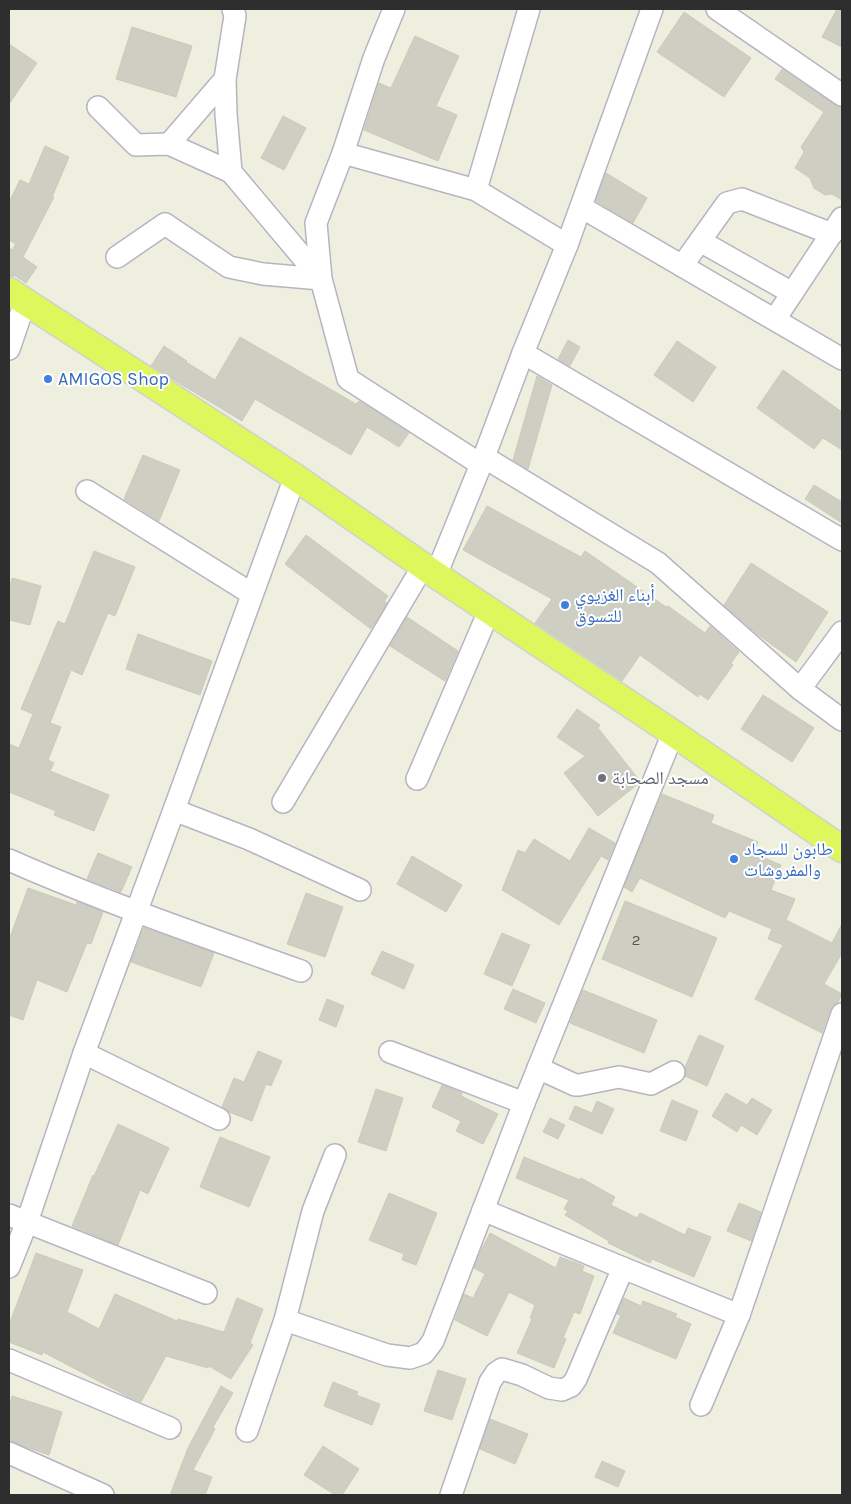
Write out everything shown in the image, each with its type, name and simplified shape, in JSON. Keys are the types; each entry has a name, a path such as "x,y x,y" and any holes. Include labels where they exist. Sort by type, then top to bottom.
{"main road":[{"path":"17,297 295,476 429,571 673,733 842,849"}],"street":[{"path":"231,172 225,79 234,16 233,9"},
{"path":"394,9 374,58 344,153 316,223 320,280 348,378 482,460 658,563 800,688 842,720"},
{"path":"476,190 529,9"},
{"path":"283,802 429,571 482,460 567,245 652,9"},
{"path":"717,9 842,95"},
{"path":"169,144 225,79"},
{"path":"98,107 136,145 169,144 231,172 320,280"},
{"path":"344,153 476,190 567,245"},
{"path":"682,266 727,203 742,199 837,226 775,319"},
{"path":"580,207 842,359"},
{"path":"117,257 165,224 229,267 263,274 320,280"},
{"path":"700,241 792,293"},
{"path":"9,349 17,297"},
{"path":"523,353 842,540"},
{"path":"9,1267 18,1218 84,1053 295,476"},
{"path":"87,491 252,594"},
{"path":"418,779 489,611"},
{"path":"800,688 842,632"},
{"path":"285,1320 387,1355 410,1358 424,1353 433,1341 524,1103 673,733"},
{"path":"174,810 249,839 360,890"},
{"path":"9,860 136,911 301,971"},
{"path":"701,1404 739,1315 842,1014"},
{"path":"390,1052 524,1103"},
{"path":"84,1053 219,1119"},
{"path":"538,1068 575,1085 619,1077 651,1084 674,1072"},
{"path":"247,1431 285,1320 313,1211 335,1155"},
{"path":"483,1210 739,1315"},
{"path":"18,1218 206,1293"},
{"path":"451,1495 490,1382 496,1373 502,1369 522,1375 549,1388 562,1390 571,1386 576,1379 623,1268"},
{"path":"9,1360 170,1428"},
{"path":"9,1453 103,1495"}],"building":[{"path":"837,9 842,9 842,47 822,37"},
{"path":"684,12 751,58 724,97 657,52"},
{"path":"132,27 192,46 176,97 116,79"},
{"path":"415,36 459,56 436,106 457,115 438,161 364,130 379,83 391,88"},
{"path":"9,44 37,63 9,104"},
{"path":"782,69 835,105 842,107 842,200 832,194 825,195 814,188 810,178 795,168 804,152 801,147 824,112 775,79"},
{"path":"283,116 306,128 284,170 261,158"},
{"path":"45,146 69,157 52,197 54,197 23,257 37,267 26,283 14,275 13,277 9,276 9,248 12,250 16,244 9,240 9,202 20,180 29,184"},
{"path":"606,173 647,198 633,223 596,201"},
{"path":"240,337 356,404 359,401 409,433 399,447 367,427 351,455 255,399 242,421 151,366 164,346 215,380"},
{"path":"568,340 580,347 570,366 558,359"},
{"path":"677,341 716,367 693,402 654,375"},
{"path":"783,370 842,412 842,450 823,438 814,449 757,408"},
{"path":"537,376 552,385 528,469 513,460"},
{"path":"143,455 180,470 159,521 124,499"},
{"path":"814,485 842,502 842,523 805,499"},
{"path":"487,506 581,557 585,551 705,633 710,626 739,652 731,663 733,665 708,700 700,694 698,697 640,655 622,681 535,623 552,599 463,550"},
{"path":"306,535 388,596 384,601 387,603 371,629 285,564"},
{"path":"94,551 135,567 115,616 108,613 82,675 71,670 50,723 61,727 48,760 54,763 50,771 109,795 94,831 54,815 56,811 9,792 9,744 19,748 33,714 21,709 58,621 65,624"},
{"path":"751,563 828,612 796,662 757,634 724,605"},
{"path":"12,578 41,586 30,625 9,620 9,592"},
{"path":"407,617 458,651 445,681 390,646"},
{"path":"138,634 212,661 200,695 126,669"},
{"path":"763,695 814,728 792,762 741,729"},
{"name":"مسجد الصحابة","path":"577,709 600,725 598,728 640,781 598,816 564,773 585,756 557,737"},
{"path":"662,794 714,815 711,823 758,842 753,853 781,865 771,890 795,899 786,920 832,943 842,924 842,953 824,984 842,994 838,1002 830,1010 822,1033 755,999 783,945 768,939 772,929 729,911 725,918 640,878 632,892 624,887"},
{"path":"589,828 615,843 608,860 601,856 559,925 502,890 518,850 525,853 534,839 570,861"},
{"path":"98,853 132,867 121,892 87,879"},
{"path":"412,856 462,885 446,912 397,884"},
{"path":"28,888 76,905 77,902 103,912 91,944 87,943 67,992 37,980 23,1020 9,1015 9,940"},
{"path":"306,893 343,907 325,957 287,944"},
{"path":"625,901 717,938 692,997 602,959"},
{"path":"144,928 214,953 201,987 131,962"},
{"path":"502,933 530,945 512,986 484,974"},
{"path":"382,951 414,965 404,989 371,974"},
{"path":"513,989 545,1003 536,1023 504,1009"},
{"path":"583,990 657,1020 644,1053 570,1023"},
{"path":"327,999 344,1006 336,1027 319,1020"},
{"path":"699,1035 724,1046 707,1086 685,1076 685,1067"},
{"path":"258,1051 282,1061 271,1086 266,1084 252,1121 229,1112 222,1107 234,1078 244,1082"},
{"path":"442,1085 462,1093 461,1096 498,1114 483,1144 456,1131 461,1121 432,1107"},
{"path":"376,1089 403,1098 386,1151 358,1142"},
{"path":"726,1093 747,1105 752,1098 772,1110 757,1135 741,1125 737,1132 712,1116"},
{"path":"672,1100 698,1111 686,1141 660,1131"},
{"path":"597,1101 614,1109 602,1134 569,1119 575,1106 592,1113"},
{"path":"550,1118 565,1125 558,1139 543,1132"},
{"path":"118,1124 169,1148 148,1194 140,1190 118,1245 72,1226 93,1175"},
{"path":"220,1137 270,1157 249,1207 200,1187"},
{"path":"524,1157 580,1180 581,1178 615,1197 611,1205 637,1218 640,1213 685,1235 688,1228 711,1237 694,1277 652,1259 650,1263 608,1243 609,1241 565,1215 568,1211 564,1209 569,1200 516,1178"},
{"path":"389,1193 437,1213 416,1265 402,1260 404,1254 369,1240"},
{"path":"739,1203 761,1212 751,1241 727,1231"},
{"path":"490,1233 556,1268 560,1257 584,1266 582,1271 594,1276 580,1314 574,1312 563,1338 566,1339 554,1368 517,1353 532,1319 530,1318 535,1305 509,1292 487,1336 455,1320 464,1294 473,1298 485,1274 474,1268"},
{"path":"36,1253 83,1270 67,1312 99,1329 115,1294 177,1321 178,1319 224,1332 237,1298 263,1309 250,1343 253,1345 231,1379 209,1366 208,1368 166,1356 141,1402 43,1352 42,1355 9,1342 9,1325"},
{"path":"624,1298 641,1306 643,1301 677,1314 675,1317 691,1324 676,1359 613,1333 621,1315 617,1314"},
{"path":"438,1370 466,1379 452,1420 424,1411"},
{"path":"333,1382 358,1392 356,1395 380,1404 372,1425 324,1406"},
{"path":"221,1386 233,1393 213,1427 215,1429 193,1470 212,1477 205,1495 170,1495 188,1448"},
{"path":"12,1396 62,1412 49,1455 9,1441 9,1408"},
{"path":"490,1419 528,1434 515,1464 480,1449"},
{"path":"323,1446 359,1469 342,1495 335,1495 304,1475"},
{"path":"602,1461 625,1471 618,1487 595,1477"}],"place":[{"name":"AMIGOS Shop","path":"48,379"},
{"name":"أبناء الغزيوي للتسوق","path":"565,605"},
{"name":"مسجد الصحابة","path":"602,778"},
{"name":"طابون للسجاد والمفروشات","path":"734,859"}]}
